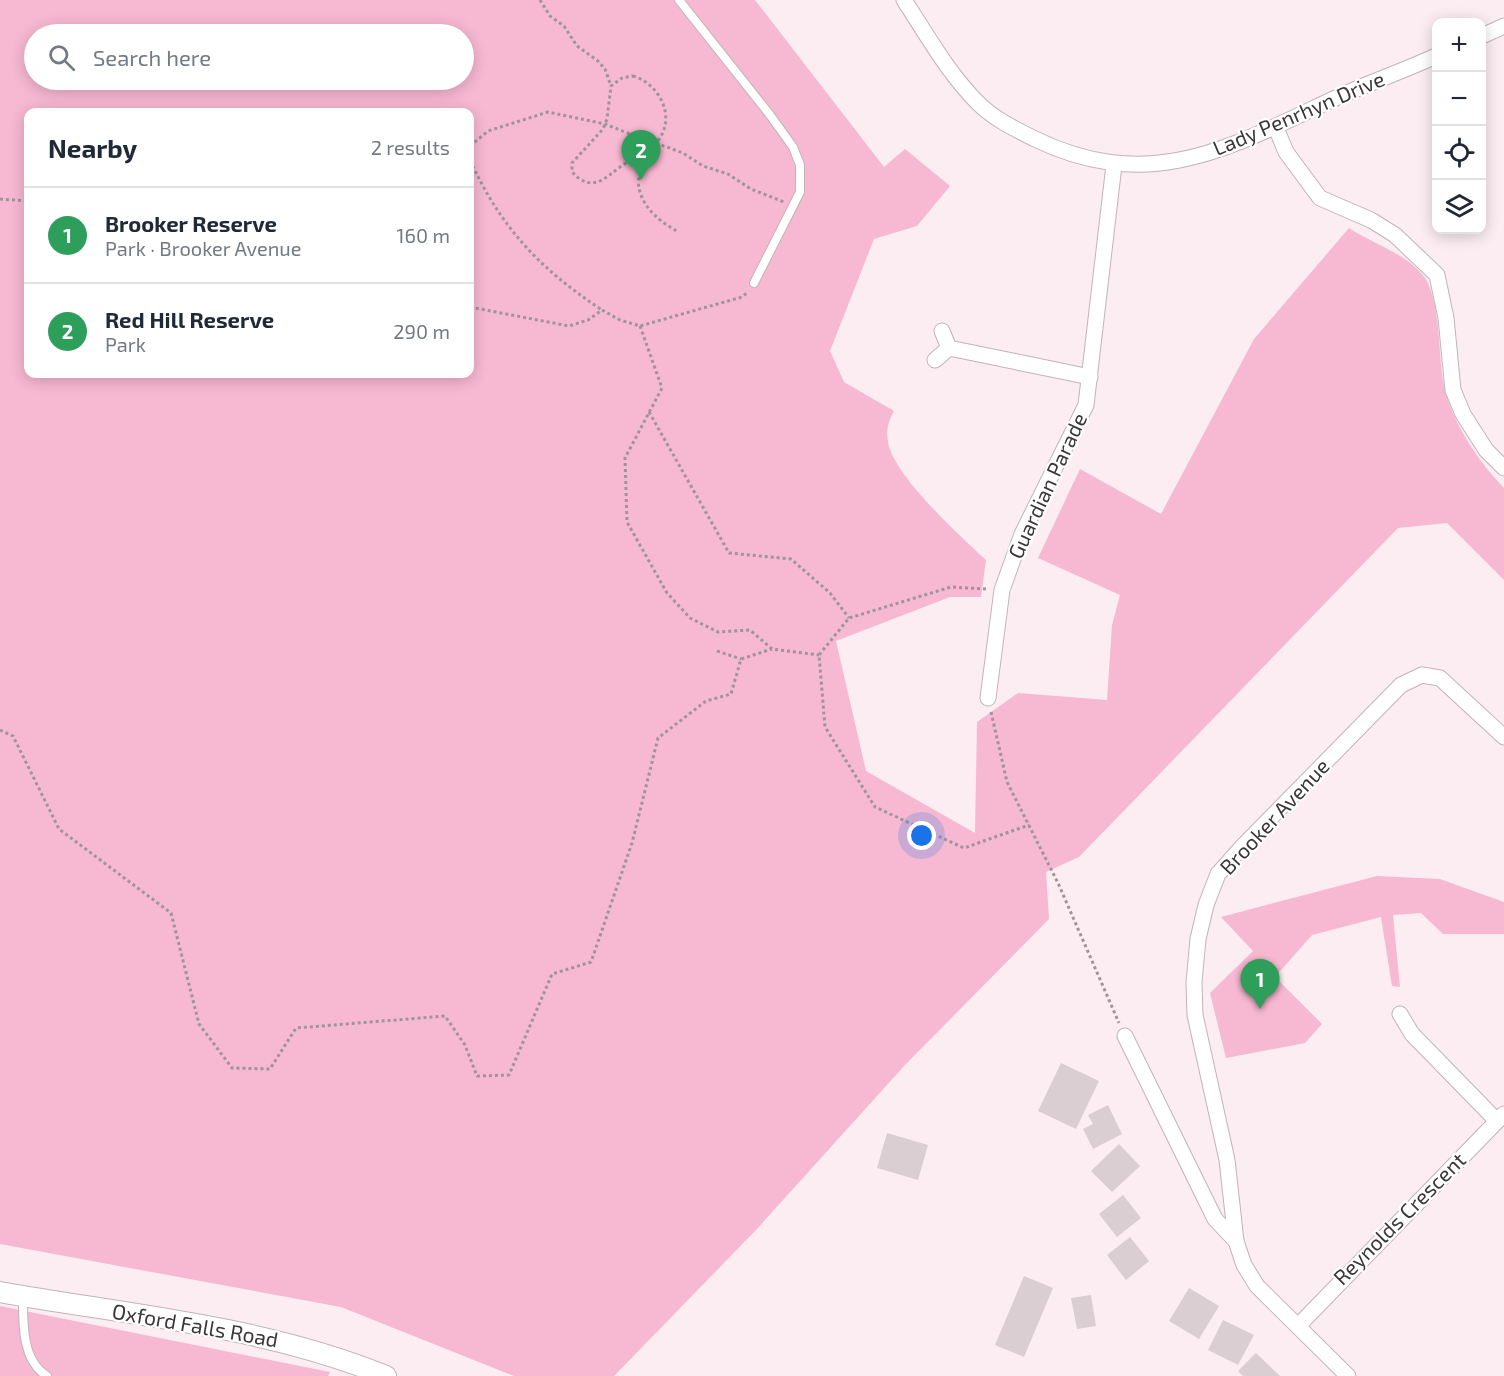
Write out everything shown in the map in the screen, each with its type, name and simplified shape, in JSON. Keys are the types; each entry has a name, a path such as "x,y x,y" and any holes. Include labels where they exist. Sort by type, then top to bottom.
{"street":[{"name":"Lady Penrhyn Drive","path":"904,0 957,79 979,104 1008,126 1061,152 1114,165 1176,162 1276,128 1340,97 1432,58"},
{"path":"1486,34 1504,26"},
{"path":"1276,128 1286,152 1320,198 1371,220 1395,235 1437,275 1446,318 1453,390 1463,414 1485,450 1504,468"},
{"name":"Guardian Parade","path":"988,698 1002,590 1022,534 1086,405 1114,165"},
{"path":"942,331 949,348"},
{"path":"949,348 1090,377"},
{"path":"935,360 949,348"},
{"name":"Brooker Avenue","path":"1348,1376 1257,1286 1244,1264 1236,1242 1227,1160 1195,1015 1194,982 1198,939 1206,905 1218,874 1401,685 1422,675 1440,678 1504,737"},
{"path":"1400,1014 1412,1034 1501,1118"},
{"name":"Brooker Avenue","path":"1125,1036 1215,1219 1236,1242"},
{"name":"Reynolds Crescent","path":"1298,1326 1501,1118"},
{"name":"Oxford Falls Road","path":"0,1292 283,1341 344,1359 386,1376"}],"lane":[{"path":"679,0 793,147 800,165 800,192 753,283"},
{"path":"23,1296 24,1341 40,1371 47,1376"}],"path":[{"path":"540,0 550,16 564,26 577,46 605,69 611,86 605,124 591,144 572,163 572,172 581,181 591,183 609,178 622,166 644,154 655,143 664,128 667,114 655,90 643,79 633,76 622,78 611,86"},
{"path":"474,143 488,131 548,112 605,124 683,153 703,166 728,174 751,189 793,207"},
{"path":"644,154 638,187 649,209 663,224 677,231"},
{"path":"474,169 484,192 511,232 551,274 620,320 640,326 667,320 742,297 748,293 753,283"},
{"path":"0,199 24,201"},
{"path":"474,308 569,326 588,320 602,310"},
{"path":"640,326 662,388 625,458 627,522 667,593 690,618 718,632 750,630 772,649"},
{"path":"649,412 729,554 791,559 830,592 849,618"},
{"path":"1002,590 951,587 849,618 819,655 825,728 874,807 964,848 1029,825"},
{"path":"717,651 741,659 772,649 819,655"},
{"path":"0,730 13,736 59,829 171,913 199,1024 232,1068 270,1069 296,1029 445,1016 465,1045 477,1076 509,1075 552,974 591,962 632,843 658,738 706,701 731,694 741,659"},
{"path":"988,698 1007,782 1058,883 1125,1036"}],"shaded area":[{"path":"0,0 755,0 884,167 905,149 950,186 917,226 874,239 830,351 844,382 894,411 888,426 888,442 902,471 930,505 986,560 981,597 950,597 836,641 866,771 975,833 977,722 1018,693 1107,700 1112,625 1120,595 1038,558 1080,469 1161,514 1254,339 1349,228 1400,256 1418,270 1425,278 1434,301 1444,386 1453,413 1467,440 1504,488 1504,580 1447,523 1398,528 1079,857 1046,872 1049,919 905,1065 756,1230 614,1376 514,1376 341,1307 0,1244"},
{"path":"1377,876 1440,879 1504,902 1504,934 1443,934 1421,913 1393,915 1400,987 1392,986 1381,917 1312,935 1275,977 1322,1024 1305,1043 1226,1058 1210,993 1253,951 1221,917"},
{"path":"0,1306 330,1372 328,1376 0,1376"}],"building":[{"path":"1061,1063 1099,1081 1076,1129 1038,1111"},
{"path":"1108,1105 1122,1134 1093,1149 1083,1129 1093,1124 1088,1115"},
{"path":"887,1133 928,1145 918,1180 877,1168"},
{"path":"1119,1144 1140,1166 1112,1192 1091,1171"},
{"path":"1123,1195 1141,1218 1117,1237 1099,1214"},
{"path":"1130,1237 1149,1261 1126,1280 1107,1255"},
{"path":"1024,1276 1053,1288 1024,1357 995,1345"},
{"path":"1189,1288 1219,1306 1199,1339 1169,1321"},
{"path":"1091,1295 1096,1326 1077,1329 1071,1298"},
{"path":"1223,1320 1254,1335 1238,1365 1208,1350"},
{"path":"1256,1353 1280,1376 1243,1376 1238,1371"}],"place":[{"name":"Red Hill Reserve","path":"641,180"},
{"name":"Brooker Reserve","path":"1260,1009"}]}
